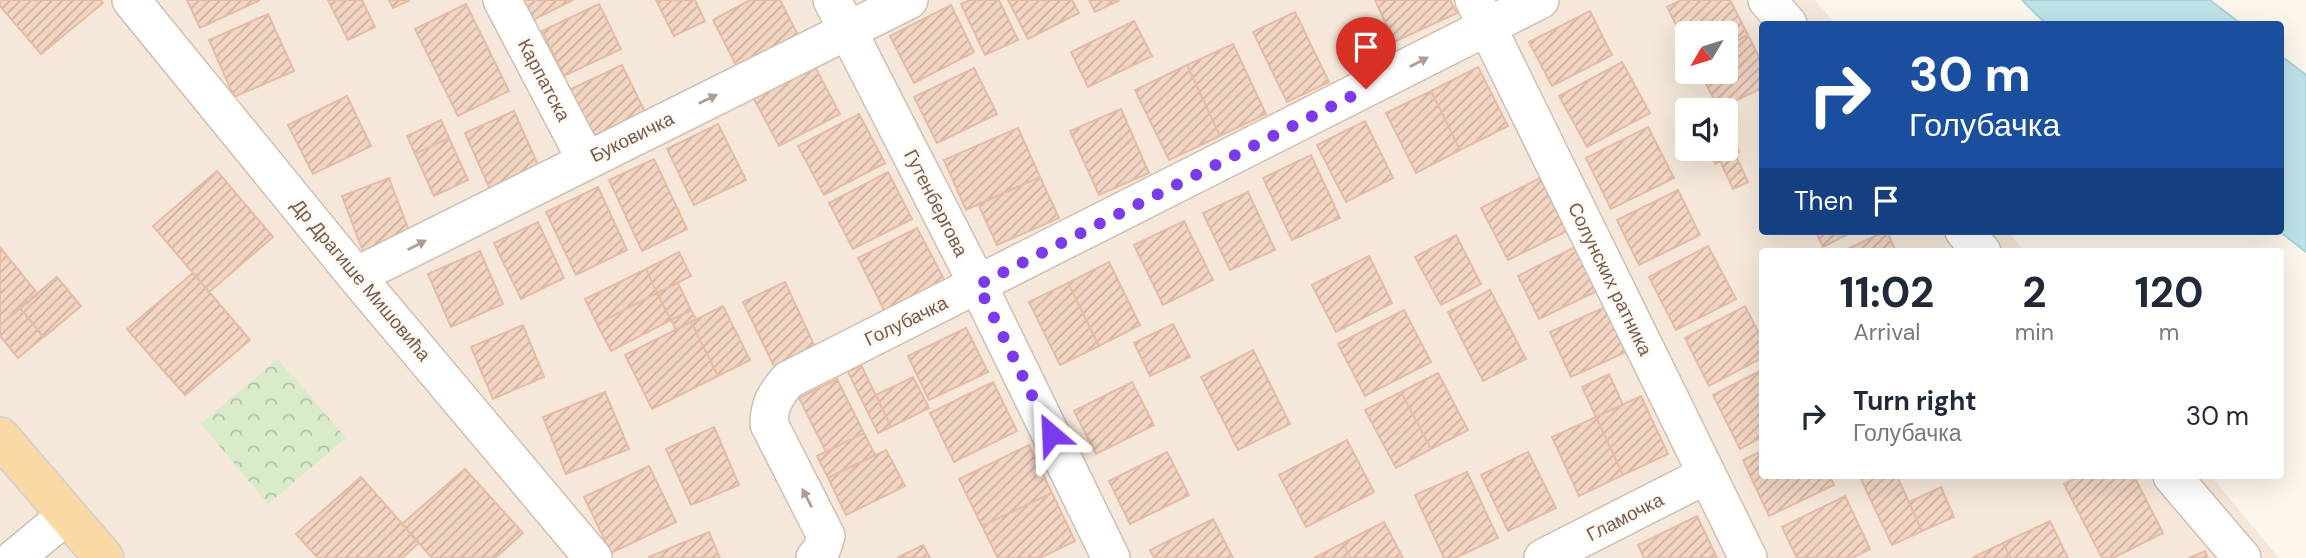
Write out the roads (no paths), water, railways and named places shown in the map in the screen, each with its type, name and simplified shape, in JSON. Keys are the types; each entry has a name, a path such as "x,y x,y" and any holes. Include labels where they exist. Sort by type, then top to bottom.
{"main road":[{"path":"0,437 104,558"}],"street":[{"name":"Др Драгише Мишовића","path":"131,0 593,558"},
{"name":"Карпатска","path":"502,0 586,160"},
{"name":"Буковичка","path":"356,275 586,160 839,16 909,0"},
{"name":"Голубачка","path":"815,558 821,551 826,536 769,424 769,411 775,394 788,380 978,285 1481,14 1541,0"},
{"path":"1767,0 1785,21"},
{"name":"Солунских ратника","path":"1481,14 1748,558"},
{"name":"Гутенбергова","path":"839,16 978,285 1111,558"},
{"name":"Гламочка","path":"1543,558 1706,475"},
{"path":"2175,479 2242,558"},
{"path":"15,558 67,515"}],"water":[{"path":"2022,0 2210,0 2237,21 2043,21"},
{"path":"2284,58 2306,75 2306,252 2284,235"}]}
